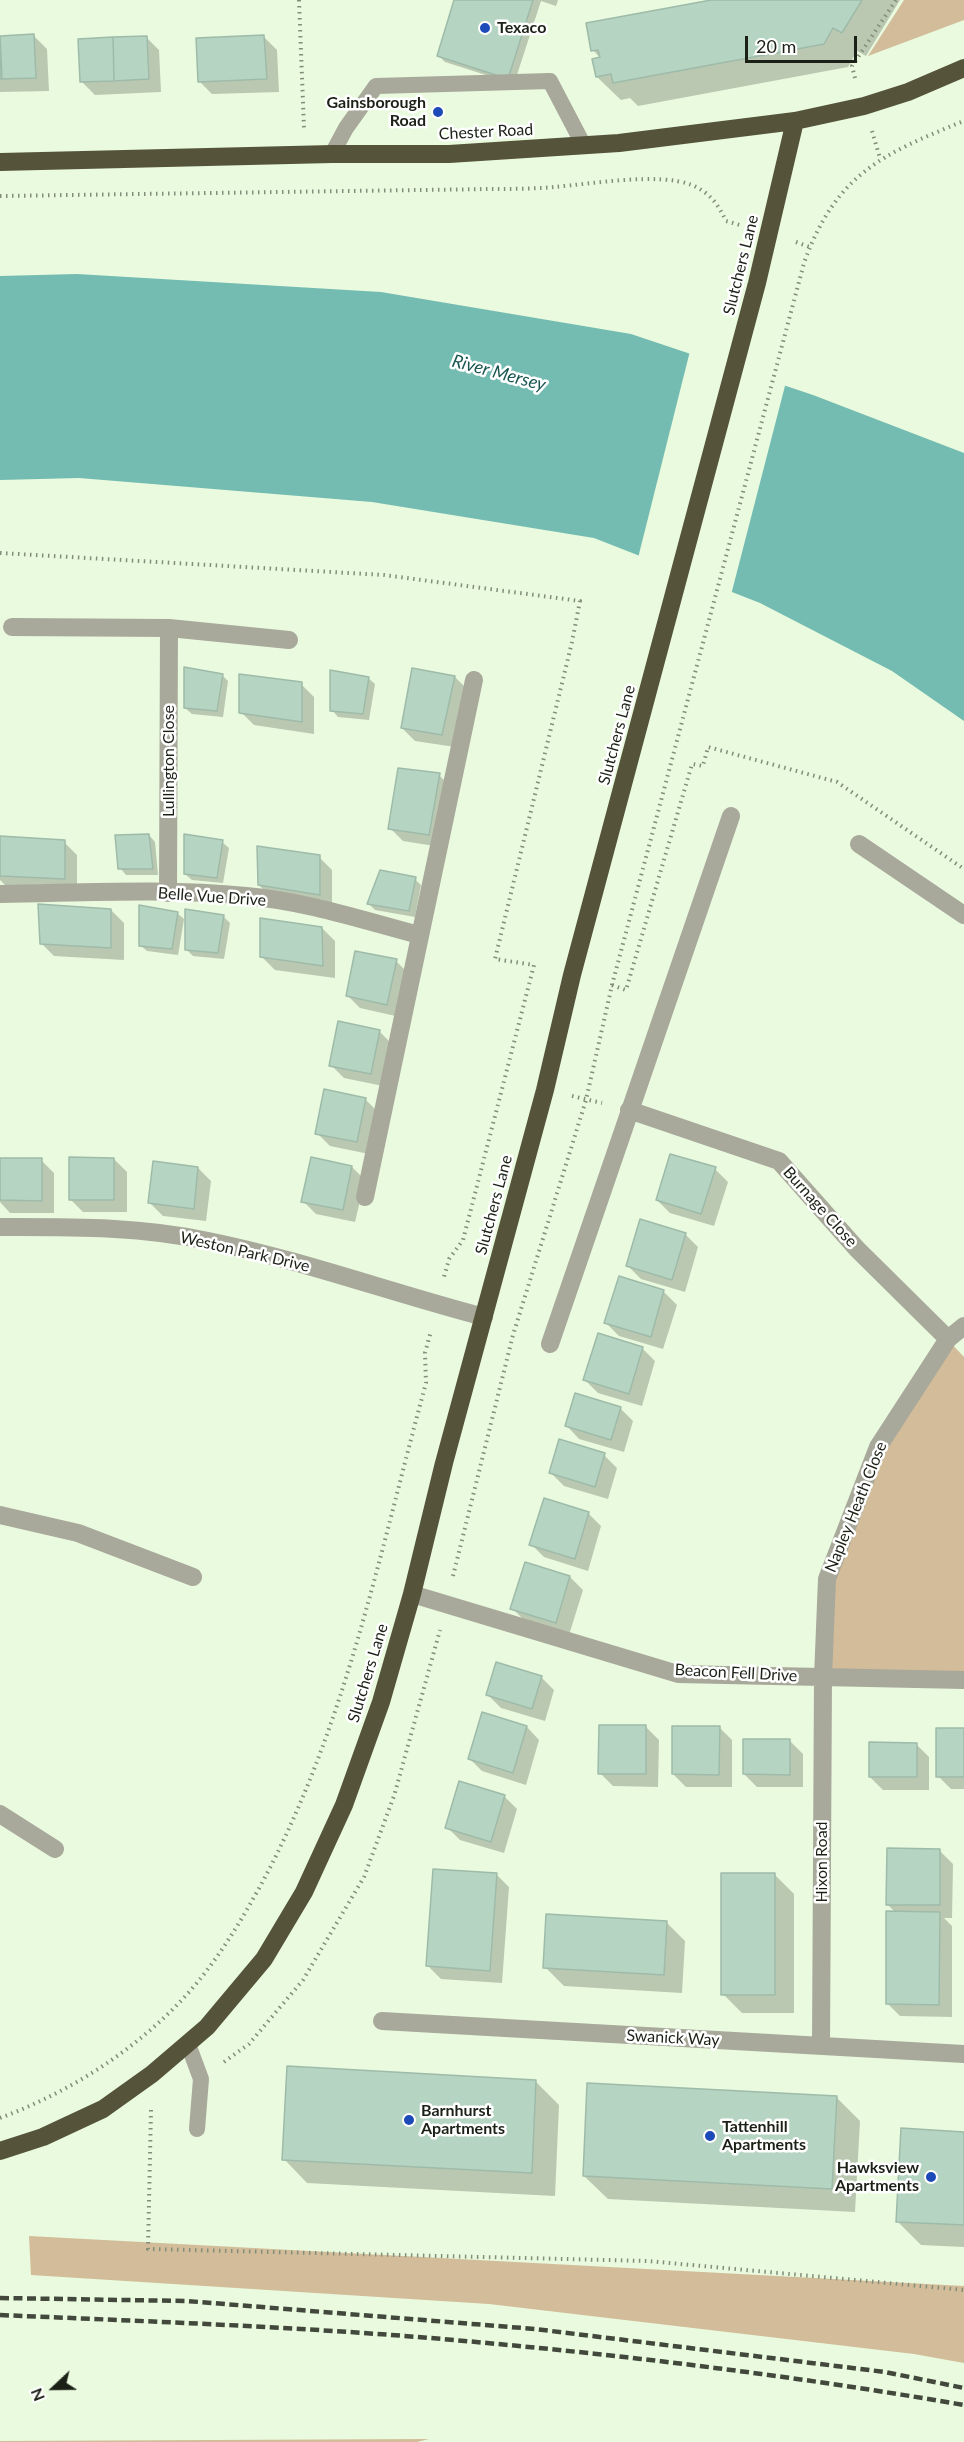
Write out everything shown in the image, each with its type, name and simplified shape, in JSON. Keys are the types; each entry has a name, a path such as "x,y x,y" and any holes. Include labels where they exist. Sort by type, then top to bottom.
{"highway":[{"name":"Chester Road","path":"0,162 332,154 449,154 584,146 701,134 795,121 885,100 964,68"},
{"name":"Slutchers Lane","path":"0,2151 43,2137 103,2109 152,2074 207,2027 264,1959 304,1892 344,1804 381,1702 412,1594 444,1463 545,1090 572,975 743,339 795,121"}],"street":[{"path":"12,627 169,628 289,640"},
{"name":"Lullington Close","path":"168,893 169,628"},
{"path":"365,1197 474,680"},
{"path":"550,1344 731,816"},
{"path":"859,844 964,915"},
{"name":"Belle Vue Drive","path":"0,894 168,893 247,896 322,909 419,935"},
{"name":"Burnage Close","path":"629,1110 779,1161 857,1249 948,1339"},
{"name":"Weston Park Drive","path":"0,1227 106,1227 206,1240 285,1258 484,1317"},
{"name":"Napley Heath Close","path":"823,1677 826,1579 878,1447 948,1339 964,1326"},
{"path":"0,1515 78,1533 193,1577"},
{"name":"Beacon Fell Drive","path":"412,1594 678,1674 964,1680"},
{"name":"Hixon Road","path":"821,2046 823,1677"},
{"path":"0,1814 55,1849"},
{"name":"Swanick Way","path":"382,2021 964,2054"}],"lane":[{"path":"332,154 346,128 376,86 550,81 584,146"},
{"path":"188,2044 201,2079 197,2129"}],"path":[{"path":"299,0 305,155"},
{"path":"852,66 896,0"},
{"path":"712,612 781,349 818,226 852,181 880,158 964,121"},
{"path":"0,196 549,188 649,180 690,184 713,198 726,221"},
{"path":"0,553 384,575 580,601 495,959 534,965 463,1240 449,1259"},
{"path":"545,1090 629,1110"},
{"path":"0,2118 52,2097 91,2074 139,2039 185,1995 212,1963 246,1913 276,1857 303,1798 335,1714 426,1383 425,1353"},
{"path":"152,2074 148,2249 648,2261 964,2290"}],"shaded area":[{"path":"904,0 964,0 964,20 868,56"},
{"path":"949,1341 964,1357 964,1679 824,1676 827,1579 879,1448"},
{"path":"29,2236 964,2286 964,2363 914,2354 489,2304 31,2275"},
{"path":"429,2439 417,2442 0,2442 0,2441"}],"water":[{"name":"River Mersey","path":"77,274 381,292 631,334 813,395 964,453 964,721 892,671 760,603 594,538 372,502 79,478 0,480 0,276"}],"pier":[{"path":"690,351 786,382 731,595 638,558"}],"building":[{"name":"Texaco","path":"454,0 533,0 508,79 437,56"},
{"path":"711,0 862,0 842,33 833,28 824,44 613,83 611,74 596,77 592,59 600,57 598,50 591,51 586,23"},
{"path":"34,34 36,78 2,79 0,36"},
{"path":"264,35 267,79 198,82 196,38"},
{"path":"0,36 2,79 0,79"},
{"path":"147,36 149,79 114,81 113,37"},
{"path":"113,37 114,81 80,82 78,39"},
{"path":"184,667 223,674 217,711 184,708"},
{"path":"412,668 455,676 442,735 401,728"},
{"path":"330,670 369,677 363,714 330,711"},
{"path":"239,674 302,682 302,722 239,713"},
{"path":"398,768 440,773 429,835 388,829"},
{"path":"149,834 153,869 118,869 115,835"},
{"path":"184,834 223,840 217,878 184,874"},
{"path":"0,836 65,840 65,879 0,876"},
{"path":"257,846 320,855 320,895 258,885"},
{"path":"380,870 416,877 409,911 367,904"},
{"path":"38,904 111,909 111,948 40,944"},
{"path":"139,905 178,912 172,949 139,946"},
{"path":"185,909 224,915 218,953 185,950"},
{"path":"260,918 322,927 323,966 260,957"},
{"path":"355,951 397,959 387,1005 346,996"},
{"path":"338,1021 380,1030 371,1074 329,1066"},
{"path":"324,1089 366,1098 357,1142 315,1134"},
{"path":"670,1154 716,1167 701,1214 656,1200"},
{"path":"69,1157 114,1158 114,1200 69,1200"},
{"path":"311,1157 352,1166 343,1210 301,1202"},
{"path":"0,1158 42,1158 42,1201 0,1200"},
{"path":"153,1161 198,1167 194,1209 148,1203"},
{"path":"640,1219 686,1233 672,1280 626,1266"},
{"path":"619,1276 664,1290 651,1337 604,1323"},
{"path":"598,1333 643,1347 629,1394 583,1380"},
{"path":"575,1393 621,1407 611,1440 565,1426"},
{"path":"559,1439 605,1453 595,1487 549,1473"},
{"path":"544,1498 589,1512 575,1559 529,1545"},
{"path":"525,1562 570,1576 556,1623 510,1609"},
{"path":"496,1662 542,1676 532,1709 486,1695"},
{"path":"482,1712 527,1726 513,1773 468,1759"},
{"path":"599,1725 646,1725 646,1774 598,1774"},
{"path":"672,1726 720,1726 719,1775 672,1774"},
{"path":"936,1728 964,1728 964,1777 936,1777"},
{"path":"743,1739 790,1739 790,1775 743,1774"},
{"path":"869,1742 917,1743 917,1777 869,1777"},
{"path":"459,1781 505,1795 491,1842 445,1828"},
{"path":"887,1848 940,1849 940,1905 886,1905"},
{"path":"433,1869 497,1873 490,1971 426,1966"},
{"path":"721,1873 775,1873 775,1995 721,1995"},
{"path":"886,1911 940,1912 939,2005 886,2004"},
{"path":"546,1914 667,1921 664,1975 543,1968"},
{"name":"Barnhurst Apartments","path":"287,2066 536,2080 532,2173 282,2160"},
{"name":"Tattenhill Apartments","path":"587,2083 837,2096 832,2189 583,2176"},
{"name":"Hawksview Apartments","path":"901,2128 964,2132 964,2225 896,2222"}],"railway":[{"path":"0,2298 187,2301 535,2329 885,2372 964,2388"},
{"path":"0,2315 314,2330 487,2343 760,2374 964,2405"}],"place":[{"name":"Texaco","path":"485,28"},
{"name":"Gainsborough Road","path":"438,112"},
{"name":"Barnhurst Apartments","path":"409,2120"},
{"name":"Tattenhill Apartments","path":"710,2136"},
{"name":"Hawksview Apartments","path":"931,2177"}]}
